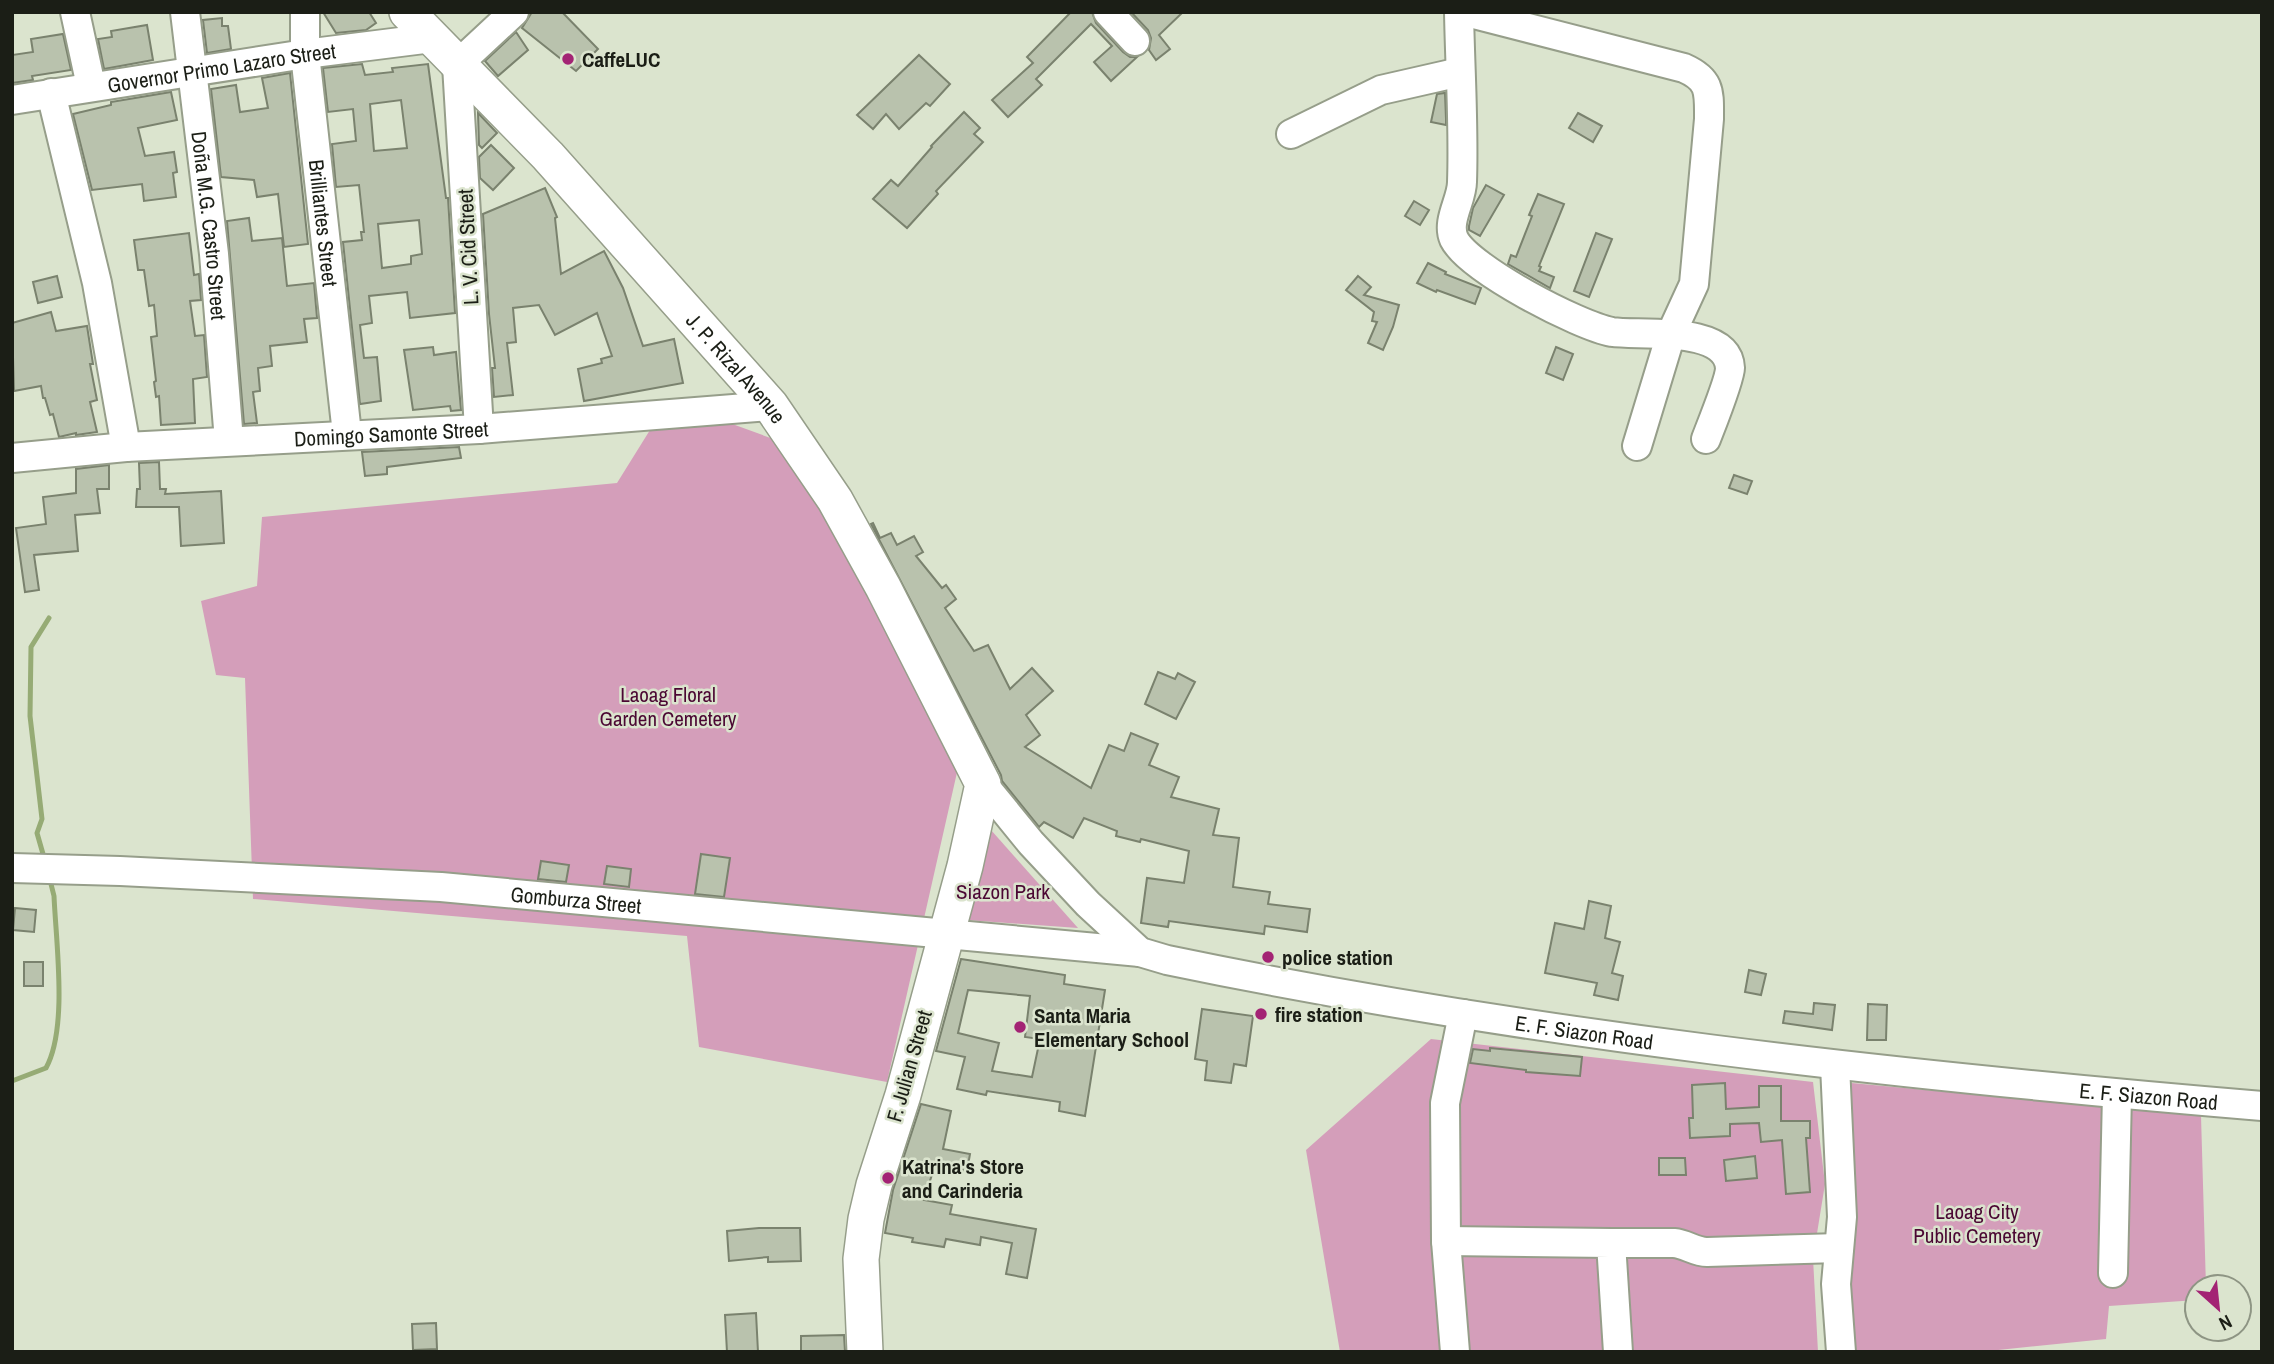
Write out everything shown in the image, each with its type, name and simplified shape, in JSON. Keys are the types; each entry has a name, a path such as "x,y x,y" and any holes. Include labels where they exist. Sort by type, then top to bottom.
{"main road":[{"name":"J. P. Rizal Avenue","path":"407,12 548,156 771,406 835,500 883,587 983,784"},
{"name":"F. Julian Street","path":"865,1352 861,1259 866,1219 903,1095 965,866 983,784"}],"street":[{"path":"75,12 91,86"},
{"name":"Doña M.G. Castro Street","path":"185,12 214,254 229,441"},
{"name":"Brilliantes Street","path":"305,12 304,54 347,434"},
{"path":"457,65 514,12"},
{"path":"1108,12 1135,41"},
{"path":"1459,12 1462,186 1451,231 1456,243 1485,269 1517,290 1579,321 1612,332 1671,334 1717,345 1726,357 1730,369 1706,439"},
{"path":"1466,12 1684,68 1699,74 1705,82 1709,97 1709,119 1694,284 1671,334 1637,446"},
{"name":"Governor Primo Lazaro Street","path":"12,100 304,54 432,38"},
{"name":"L. V. Cid Street","path":"457,65 479,429"},
{"path":"1291,134 1381,90 1460,72"},
{"path":"51,93 97,283 126,447"},
{"name":"Domingo Samonte Street","path":"12,458 126,447 479,429 771,406"},
{"name":"E. F. Siazon Road","path":"983,784 1031,843 1088,904 1140,951 1208,968 1534,1026 1835,1065 2262,1106"},
{"name":"Gomburza Street","path":"12,868 441,887 1140,951"},
{"path":"1455,1352 1446,1241 1445,1103 1463,1014"},
{"path":"1835,1065 1842,1191 1836,1284 1841,1352"},
{"path":"2113,1273 2116,1094"},
{"path":"1446,1241 1674,1242 1695,1251 1707,1252 1839,1248"},
{"path":"1611,1243 1618,1352"}],"green space":[{"name":"Laoag Floral Garden Cemetery","path":"713,417 776,440 824,511 958,768 887,1082 699,1047 687,936 253,899 245,678 216,675 201,601 257,586 262,517 617,483 650,430"},
{"name":"Siazon Park","path":"983,821 1078,928 967,920"},
{"path":"1431,1039 1813,1082 1825,1184 1813,1258 1818,1352 1340,1352 1306,1150"},
{"name":"Laoag City Public Cemetery","path":"1841,1082 2201,1116 2206,1273 2183,1273 2183,1301 2109,1306 2106,1339 1979,1352 1847,1352"}],"building":[{"path":"323,12 369,12 376,23 366,30 336,33"},
{"path":"532,12 562,12 598,49 576,71 522,28"},
{"path":"1071,12 1092,12 1096,23 1123,52 1130,57 1137,57 1111,81 1094,62 1112,46 1091,24 1036,79 1042,85 1008,117 992,100 1033,63 1027,57"},
{"path":"1131,12 1183,12 1159,35 1170,49 1156,60 1149,50 1151,38 1148,30"},
{"path":"222,18 222,26 228,26 231,49 207,53 203,20"},
{"path":"147,25 153,60 104,69 98,39 112,37 111,31"},
{"path":"516,32 528,50 498,76 485,61"},
{"path":"63,34 71,70 32,76 33,80 12,83 12,55 33,52 31,39"},
{"path":"919,55 950,84 930,106 926,103 899,129 886,114 873,129 857,115"},
{"path":"362,64 365,75 393,72 392,68 428,64 448,198 455,313 410,318 407,292 369,296 372,323 360,325 364,358 377,357 381,401 360,404 343,242 362,240 361,232 364,232 359,185 336,187 332,144 356,141 353,109 328,112 323,68","holes":["401,100 407,148 374,151 370,104","419,220 422,254 411,256 411,264 382,268 378,224"]},
{"path":"290,73 308,244 284,247 278,194 257,197 254,180 221,177 211,89 236,85 240,112 268,108 262,78"},
{"path":"171,92 177,120 138,128 145,156 174,152 177,172 173,173 176,197 144,201 142,184 92,190 73,114 111,105 111,102"},
{"path":"1445,93 1446,125 1431,122 1437,94"},
{"path":"964,112 980,128 974,134 983,142 936,191 938,194 907,228 873,199 891,180 898,186"},
{"path":"478,113 497,133 482,148 479,145"},
{"path":"1578,113 1602,126 1593,142 1569,128"},
{"path":"491,145 514,168 493,190 480,178 479,157"},
{"path":"1486,185 1504,195 1480,236 1469,230 1469,226 1473,208"},
{"path":"545,188 557,217 561,274 604,251 623,288 643,346 674,339 683,383 584,401 578,369 602,363 601,359 612,356 597,313 555,335 539,305 513,308 516,342 507,343 513,395 494,397 492,368 495,368 483,214"},
{"path":"1538,194 1564,204 1539,266 1539,271 1554,277 1550,288 1508,264 1511,255 1516,257"},
{"path":"1414,201 1429,210 1420,225 1405,216"},
{"path":"249,218 252,241 282,238 287,286 314,283 317,318 304,319 307,342 270,346 272,366 258,368 260,391 253,392 257,423 244,424 227,221"},
{"path":"189,233 194,275 199,274 201,300 190,301 195,336 204,335 207,377 193,379 195,423 161,425 159,396 156,397 154,382 151,337 157,336 154,305 149,306 144,270 138,270 134,240"},
{"path":"1596,233 1612,239 1589,297 1574,291"},
{"path":"1428,263 1446,272 1445,274 1481,288 1475,304 1417,283"},
{"path":"57,276 62,297 38,303 33,282"},
{"path":"1358,276 1371,287 1364,295 1399,305 1383,350 1368,343 1377,322 1372,321 1374,312 1346,290"},
{"path":"51,312 56,331 87,326 93,364 90,364 97,400 90,402 97,432 59,437 53,414 50,415 43,398 41,386 14,391 12,323"},
{"path":"433,347 434,355 456,352 461,410 451,411 450,406 413,410 404,350"},
{"path":"1556,347 1573,354 1563,380 1546,373"},
{"path":"459,447 461,458 387,467 387,474 365,476 362,452"},
{"path":"159,462 160,489 166,489 165,494 221,491 224,543 181,546 179,507 136,507 137,489 140,489 139,463"},
{"path":"109,465 109,489 97,489 100,513 75,515 78,551 34,555 39,590 25,592 16,528 46,524 43,497 76,493 76,469"},
{"path":"1734,475 1752,481 1747,494 1729,488"},
{"path":"873,523 880,538 891,533 897,545 914,536 923,552 916,556 942,588 946,585 956,599 945,608 974,651 988,645 1010,689 1032,668 1053,691 1026,715 1040,735 1025,747 1091,788 1109,745 1124,751 1131,733 1158,744 1149,765 1179,777 1171,797 1219,809 1213,835 1239,838 1233,887 1270,892 1268,904 1310,909 1307,932 1265,926 1264,934 1169,921 1168,927 1141,923 1147,878 1184,883 1189,851 1116,836 1117,831 1084,818 1073,838 1044,822 1039,827 1002,781 871,524"},
{"path":"1158,672 1175,679 1178,673 1195,682 1176,719 1145,704"},
{"path":"701,854 730,858 724,897 695,894"},
{"path":"541,861 569,865 566,882 538,879"},
{"path":"607,866 631,869 629,887 604,884"},
{"path":"1589,901 1611,906 1605,938 1620,942 1612,973 1623,976 1618,1000 1594,995 1597,983 1545,973 1555,923 1584,929"},
{"path":"15,908 36,910 34,932 13,930"},
{"path":"961,959 1065,975 1064,984 1105,990 1085,1116 1059,1111 1060,1102 987,1091 986,1095 957,1089 965,1057 936,1051","holes":["968,990 1030,996 1025,1037 1040,1039 1032,1077 992,1071 999,1043 958,1033"]},
{"path":"24,962 43,962 43,986 24,986"},
{"path":"1749,970 1766,974 1761,995 1745,992"},
{"path":"1814,1003 1835,1005 1832,1030 1783,1023 1785,1011 1813,1014"},
{"path":"1868,1004 1887,1005 1886,1040 1867,1040"},
{"path":"1202,1009 1253,1016 1246,1066 1234,1064 1231,1083 1205,1080 1207,1061 1195,1059"},
{"path":"1490,1048 1582,1057 1580,1076 1526,1072 1470,1063 1473,1049 1490,1051"},
{"path":"1725,1083 1726,1109 1759,1107 1759,1086 1781,1086 1781,1121 1810,1121 1810,1138 1806,1138 1810,1192 1786,1194 1782,1140 1761,1142 1759,1123 1730,1124 1730,1136 1690,1138 1689,1118 1693,1118 1692,1085"},
{"path":"921,1104 951,1111 943,1149 970,1154 967,1171 935,1165 924,1200 952,1205 950,1214 1036,1229 1027,1278 1006,1274 1012,1243 981,1237 980,1245 946,1239 944,1247 912,1242 913,1238 885,1233 893,1190"},
{"path":"1755,1156 1757,1178 1726,1181 1724,1160"},
{"path":"1659,1158 1685,1158 1686,1175 1659,1175"},
{"path":"800,1228 801,1261 768,1262 768,1257 729,1261 727,1231"},
{"path":"756,1313 758,1352 727,1352 725,1315"},
{"path":"436,1323 437,1349 413,1350 412,1324"},
{"path":"844,1335 845,1352 801,1352 801,1336"}],"waterway":[{"path":"43,854 37,833 42,819 30,716 31,647 49,618"},
{"path":"12,1081 46,1068 57,1031 59,985 51,884"}],"place":[{"name":"CaffeLUC","path":"568,59"},
{"name":"police station","path":"1268,957"},
{"name":"fire station","path":"1261,1014"},
{"name":"Santa Maria Elementary School","path":"1020,1027"},
{"name":"Katrina's Store and Carinderia","path":"888,1178"}]}
